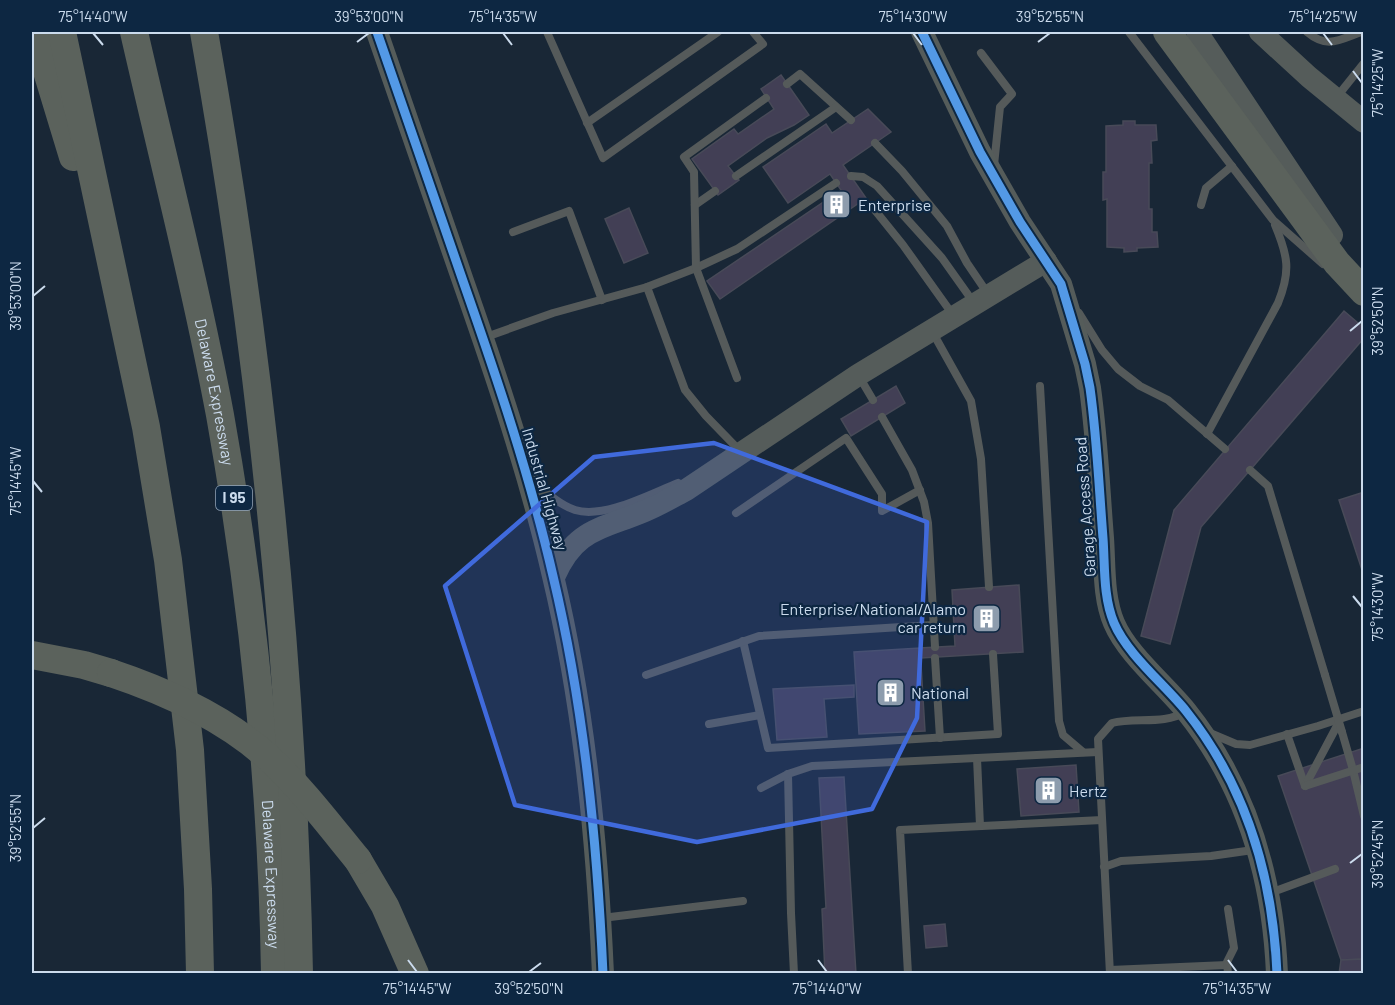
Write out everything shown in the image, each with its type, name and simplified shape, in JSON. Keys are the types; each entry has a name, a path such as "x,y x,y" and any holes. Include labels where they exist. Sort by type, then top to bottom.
{"highway":[{"path":"35,32 122,313"},
{"path":"62,32 158,492 177,626 190,750 200,974"},
{"name":"Delaware Expressway","path":"134,32 206,347 241,544 255,655 269,808 275,974"},
{"path":"204,32 252,343 274,546 290,755 297,877 299,974"},
{"path":"1167,32 1337,263 1364,291"},
{"path":"32,655 84,665 110,678 176,698 201,711 253,745 285,773 358,860 385,906 415,974"},
{"path":"32,666 83,676 110,678"}],"street":[{"name":"Industrial Highway","path":"377,32 483,338 526,472 554,577 589,782 603,974"},
{"name":"Garage Access Road","path":"922,32 970,134 1020,222 1061,284 1090,388 1106,588 1110,610 1123,640 1193,720 1235,790 1258,850 1269,894 1277,974"},
{"path":"1197,32 1296,180 1364,291"},
{"path":"1260,32 1364,122"},
{"path":"554,577 564,556 587,534 657,506 686,490 858,375 1046,261"}],"lane":[{"path":"547,32 603,158 763,44 753,32"},
{"path":"587,123 718,32"},
{"path":"1129,32 1273,220 1314,258 1364,291"},
{"path":"1307,32 1315,39 1331,43 1361,32"},
{"path":"981,53 1012,94 1000,107 993,175"},
{"path":"1335,99 1364,63"},
{"path":"787,84 800,74 851,120"},
{"path":"737,378 696,268 694,172 684,157 766,98"},
{"path":"736,177 836,107"},
{"path":"875,143 897,165 947,226 967,263 982,300"},
{"path":"1201,205 1206,188 1232,166"},
{"path":"851,176 868,179 882,190 982,300"},
{"path":"483,338 553,313 647,287 696,268 737,249 836,183"},
{"path":"695,205 715,191"},
{"path":"874,209 903,245 954,317"},
{"path":"513,232 569,211 602,300"},
{"path":"1207,434 1278,303 1285,285 1286,256 1273,220"},
{"path":"1061,284 1102,350 1118,369 1140,386 1168,400 1225,449"},
{"path":"526,472 556,500 573,510 592,512 612,508 733,459 706,416 685,390 647,287"},
{"path":"931,330 971,401 981,459 989,587"},
{"path":"858,375 873,400"},
{"path":"1040,386 1059,721 1063,735 1083,753"},
{"path":"882,417 912,470 920,490 928,523 935,647"},
{"path":"736,513 846,438 882,494 882,511 920,490"},
{"path":"1250,470 1268,486 1342,732 1364,816"},
{"path":"646,675 759,636 933,625"},
{"path":"743,641 768,748 998,734 993,654"},
{"path":"935,658 940,738"},
{"path":"1228,909 1234,948 1227,969 1110,972 1098,739 1112,723 1173,717 1193,720 1227,741 1242,745 1318,726 1364,711"},
{"path":"709,724 760,715"},
{"path":"1305,786 1339,722"},
{"path":"1287,734 1305,786"},
{"path":"761,788 788,774 812,766 1098,752"},
{"path":"977,758 980,826"},
{"path":"1305,786 1364,767"},
{"path":"788,774 794,974"},
{"path":"908,974 900,830 1102,820"},
{"path":"1104,867 1117,861 1211,856 1258,850"},
{"path":"1269,894 1335,869"},
{"path":"600,918 743,901"}],"highlighted area":[{"path":"714,443 927,522 917,718 872,809 697,842 515,805 445,586 594,457"}],"building":[{"path":"781,75 809,115 767,138 728,166 739,180 718,195 692,159 734,129 738,134 774,109 761,89"},
{"name":"Enterprise","path":"868,109 891,132 843,165 866,198 720,299 707,281 841,190 830,174 788,203 763,167 826,124 832,133"},
{"path":"1123,121 1135,121 1135,125 1156,125 1157,140 1151,141 1152,163 1149,163 1149,209 1152,209 1152,232 1157,232 1158,247 1137,248 1137,251 1124,252 1124,248 1107,247 1107,199 1103,200 1103,172 1106,172 1106,126 1123,125"},
{"path":"629,208 648,253 624,263 605,219"},
{"path":"1344,311 1364,328 1364,338 1201,527 1170,644 1141,636 1174,510"},
{"path":"896,386 905,403 851,436 841,419"},
{"path":"1364,492 1364,576 1339,500"},
{"name":"Enterprise/National/Alamo car return","path":"1019,585 1023,652 921,658 920,648 955,646 952,590"},
{"name":"National","path":"920,648 925,731 859,734 854,652"},
{"path":"854,685 854,697 824,699 827,737 777,740 773,689"},
{"path":"1364,748 1364,959 1341,960 1278,776"},
{"name":"Hertz","path":"1076,765 1079,812 1021,816 1017,769"},
{"path":"844,777 856,974 825,974 822,909 826,908 819,778"},
{"path":"945,924 947,946 926,948 924,926"},
{"path":"1364,959 1364,974 1339,974 1341,960"}],"cycle path":[{"path":"377,32 500,391 534,501 553,576 581,724 593,823 603,974"},
{"path":"922,32 980,152 1020,222 1061,284 1090,388 1098,463 1105,581 1110,613 1128,646 1186,711 1207,740 1240,802 1262,868 1270,903 1277,974"}],"place":[{"name":"Enterprise","path":"837,205"},
{"name":"Enterprise/National/Alamo car return","path":"987,618"},
{"name":"National","path":"890,693"},
{"name":"Hertz","path":"1048,791"}]}
